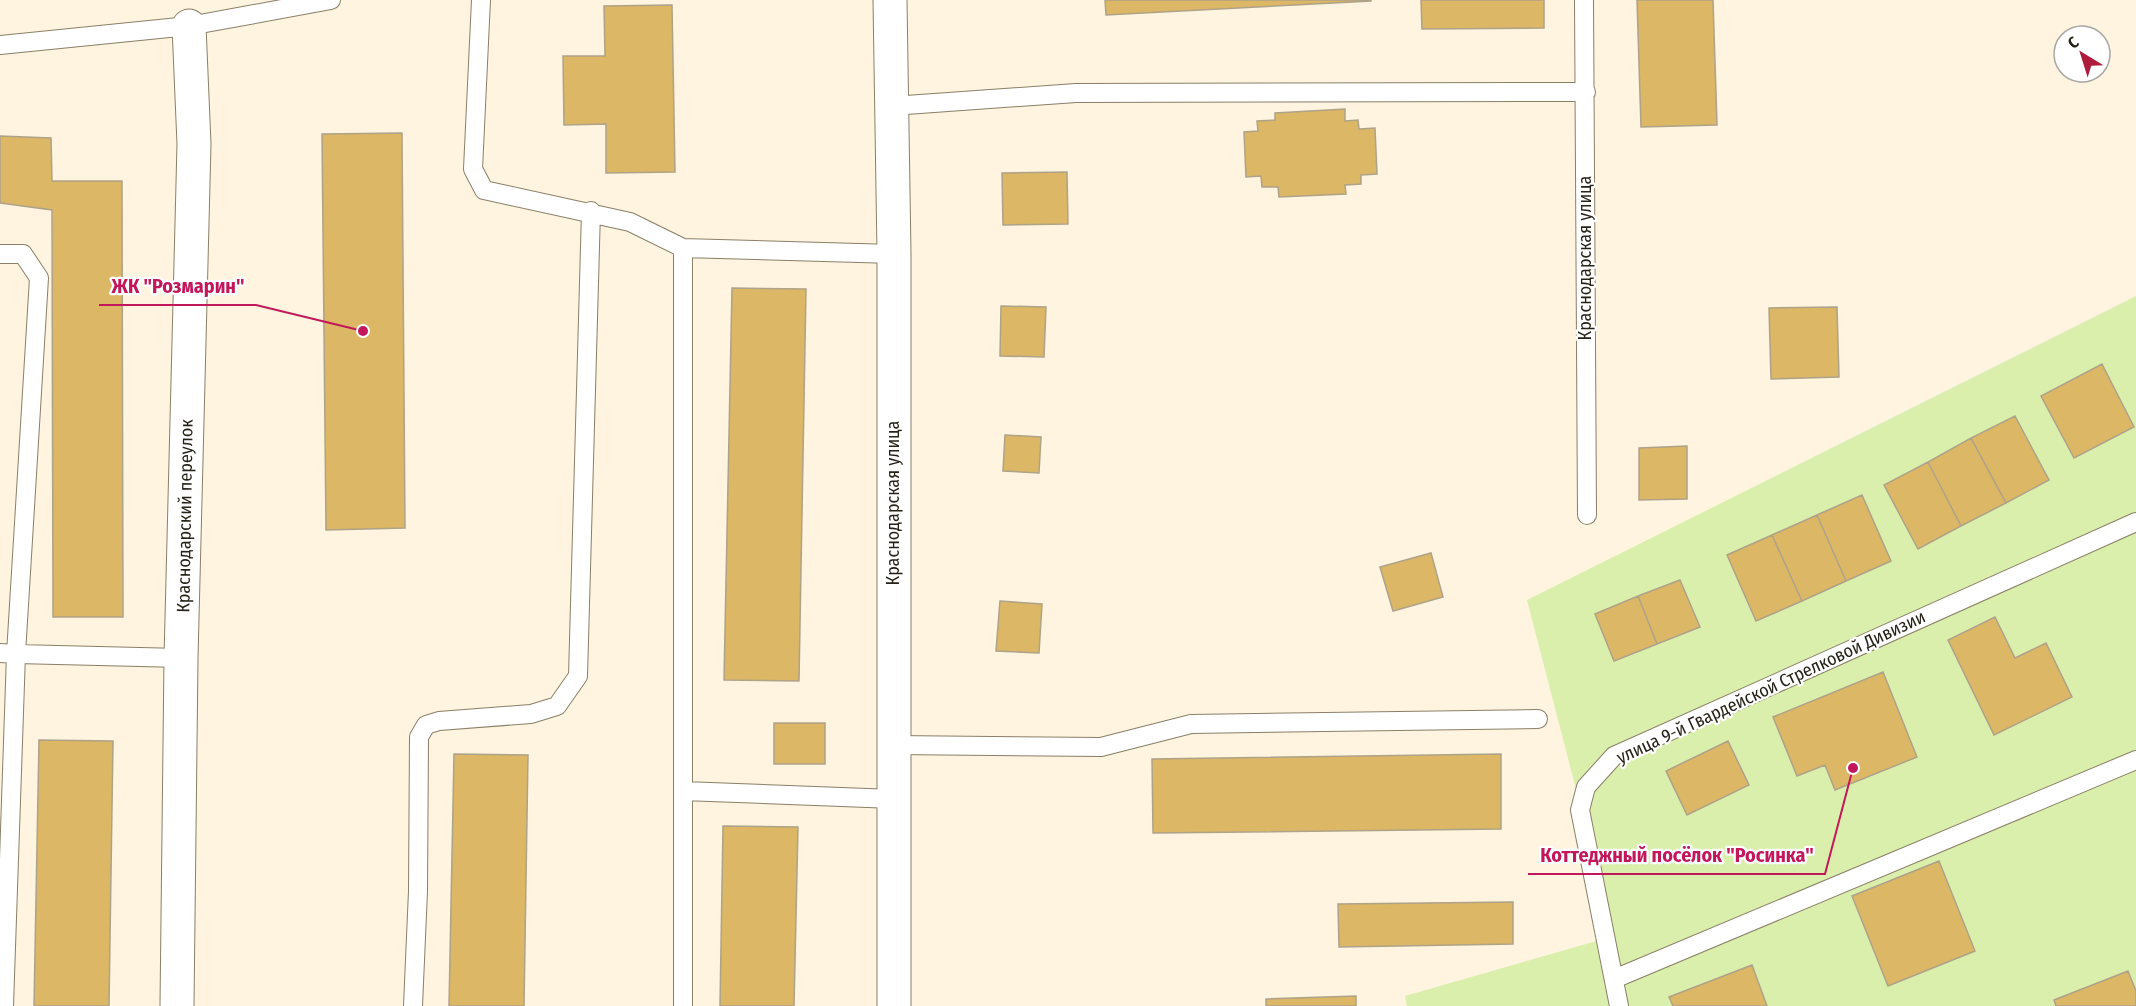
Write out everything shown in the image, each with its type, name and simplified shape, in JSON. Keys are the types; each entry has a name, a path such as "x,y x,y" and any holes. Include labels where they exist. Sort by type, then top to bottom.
{"main road":[{"name":"Краснодарская улица","path":"890,0 894,254 894,1006"},
{"name":"Краснодарский переулок","path":"177,1006 181,658 194,144 189,26"}],"lane":[{"path":"0,45 189,26 331,0"},
{"path":"481,0 473,169 484,190 630,222 683,248 894,254"},
{"name":"Краснодарская улица","path":"1584,0 1587,515"},
{"path":"892,106 1076,93 1586,92"},
{"path":"413,1006 418,891 419,737 426,725 439,721 531,714 557,706 578,676 591,212"},
{"path":"683,248 683,1006"},
{"path":"0,254 23,254 39,278 8,654 4,1006"},
{"name":"улица 9-й Гвардейской Стрелковой Дивизии","path":"1619,1006 1580,810 1586,787 1614,756 2136,522"},
{"path":"8,654 181,658"},
{"path":"893,745 1101,747 1191,724 1538,719"},
{"path":"1614,979 2136,760"},
{"path":"683,791 894,800"}],"green space":[{"path":"2136,296 2136,1006 1407,1006 1405,996 1614,936 1527,600"}],"building":[{"path":"1105,0 1371,0 1371,1 1106,15"},
{"path":"1421,0 1544,0 1544,28 1422,29"},
{"path":"1637,0 1713,0 1717,125 1641,127"},
{"path":"672,5 675,172 606,173 606,124 564,125 563,56 605,56 604,6"},
{"path":"1345,109 1345,121 1358,120 1359,129 1375,128 1377,174 1361,175 1361,184 1345,185 1346,194 1279,197 1278,187 1262,187 1261,176 1246,177 1244,132 1258,131 1257,121 1275,120 1275,113"},
{"path":"402,133 405,528 326,530 322,134"},
{"path":"0,136 51,138 52,181 122,181 123,617 53,617 52,210 0,203"},
{"path":"1067,172 1068,224 1003,225 1002,173"},
{"path":"732,288 806,289 799,681 724,680"},
{"path":"1001,306 1046,307 1044,357 1000,356"},
{"path":"1837,307 1839,377 1771,379 1769,308"},
{"path":"2102,364 2134,427 2074,458 2041,396"},
{"path":"2015,416 2049,480 2006,503 1971,438"},
{"path":"1005,435 1041,437 1039,473 1003,471"},
{"path":"1971,438 2006,503 1961,526 1928,462"},
{"path":"1687,446 1687,499 1639,500 1639,448"},
{"path":"1928,462 1961,526 1918,549 1884,485"},
{"path":"1862,495 1891,561 1846,581 1817,515"},
{"path":"1817,515 1846,581 1802,601 1772,535"},
{"path":"1772,535 1802,601 1756,621 1727,555"},
{"path":"1431,553 1443,597 1393,611 1380,567"},
{"path":"1680,580 1700,627 1657,644 1638,596"},
{"path":"1638,596 1657,644 1614,661 1595,614"},
{"path":"1000,601 1042,604 1039,653 996,651"},
{"path":"1995,617 2015,658 2046,643 2072,697 1994,735 1948,640"},
{"path":"1883,672 1917,757 1835,790 1825,765 1797,776 1773,717"},
{"path":"774,723 825,723 825,764 774,764"},
{"path":"39,740 113,741 109,1006 34,1006"},
{"path":"1728,741 1749,785 1687,815 1666,771"},
{"path":"454,754 528,755 524,1006 449,1006"},
{"path":"1501,754 1501,829 1153,833 1152,759"},
{"path":"723,826 798,827 794,1006 720,1006"},
{"path":"1939,861 1975,951 1888,986 1852,896"},
{"path":"1513,902 1513,944 1339,947 1338,904"},
{"path":"1752,965 1767,1006 1673,1006 1669,997"},
{"path":"2128,971 2136,991 2136,1006 2056,1006 2054,1000"},
{"path":"1356,996 1356,1006 1266,1006 1266,999"}],"place":[{"name":"ЖК \"Розмарин\"","path":"363,331"},
{"name":"Коттеджный посёлок \"Росинка\"","path":"1853,768"}]}
